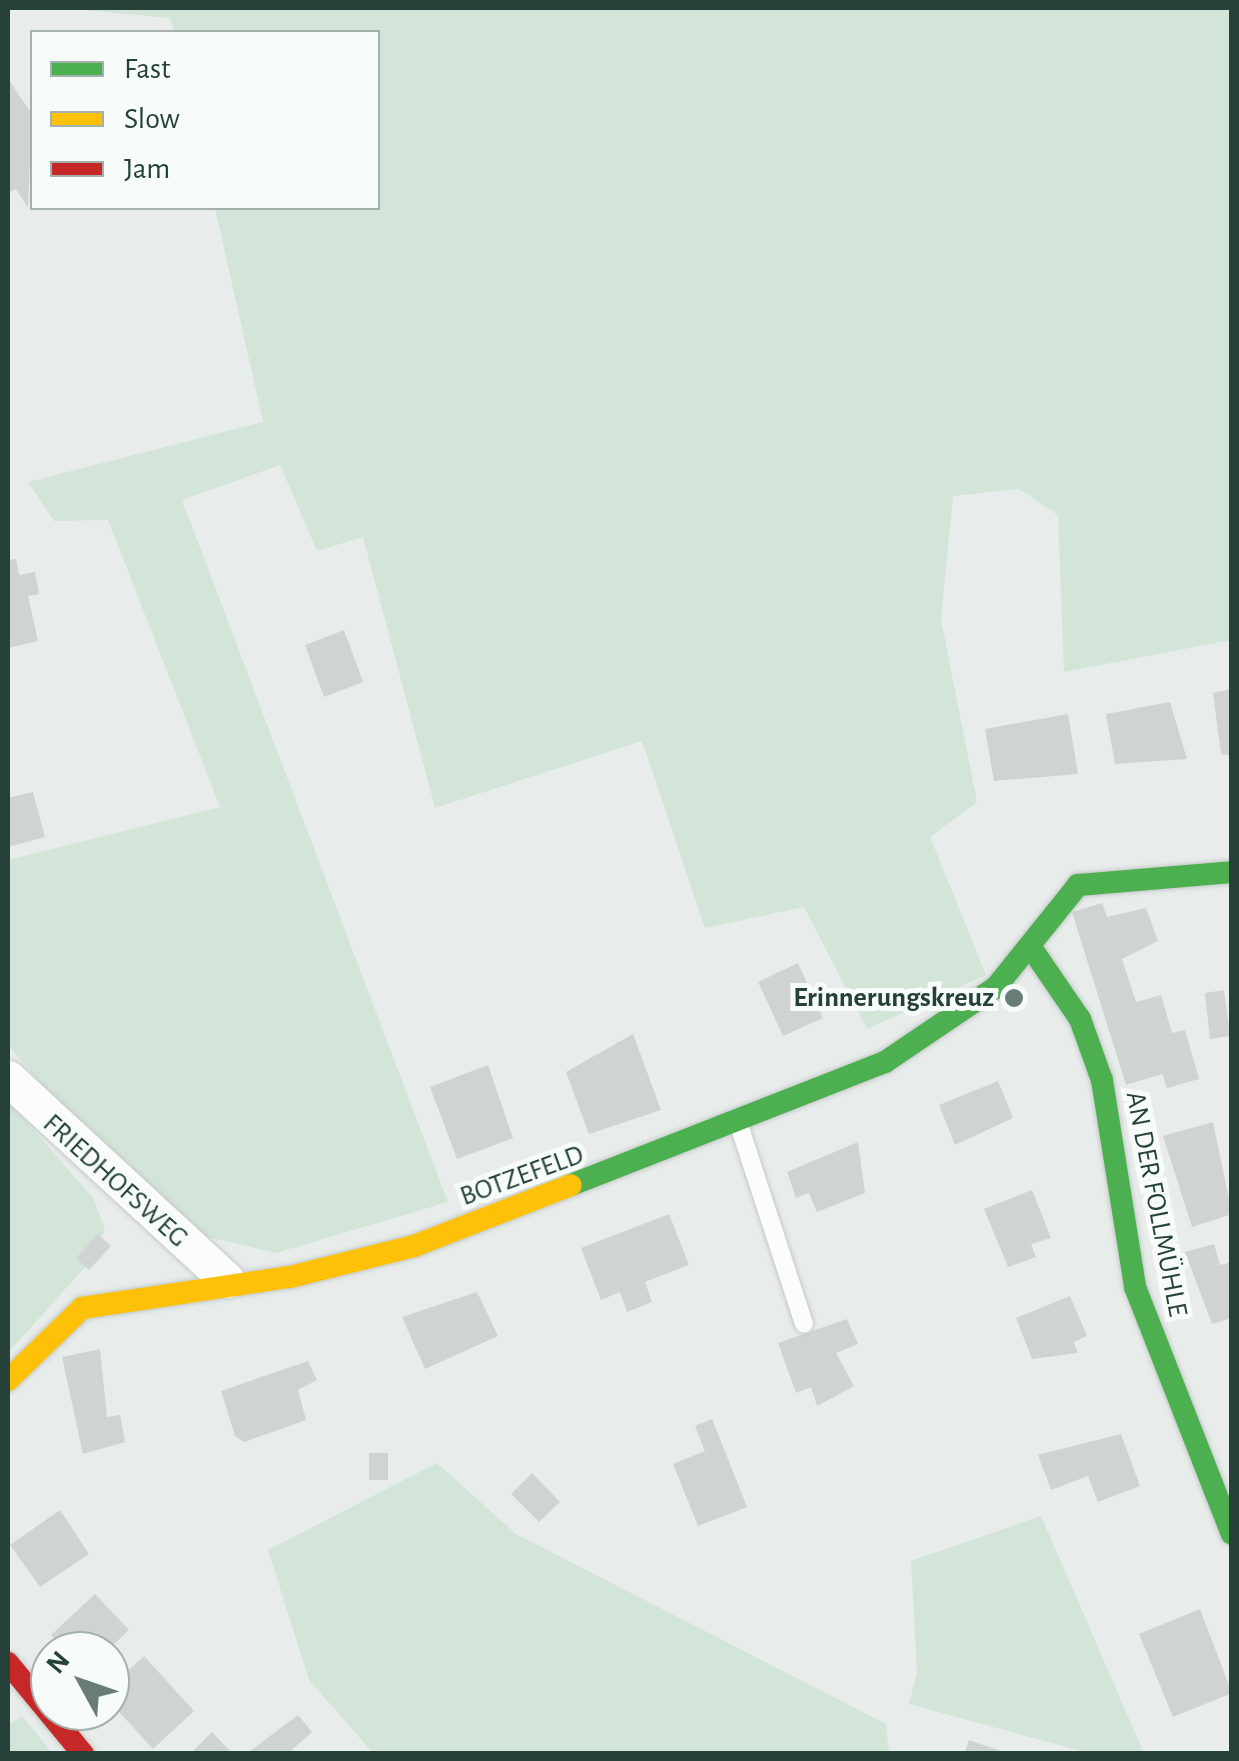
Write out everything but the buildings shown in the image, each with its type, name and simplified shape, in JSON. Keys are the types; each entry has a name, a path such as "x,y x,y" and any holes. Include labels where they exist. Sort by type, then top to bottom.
{"street":[{"name":"BOTZEFELD","path":"8,1380 82,1308 227,1280 290,1277 414,1246 739,1125 954,1022 1032,948 1047,912 1078,885 1232,872"},
{"name":"AN DER FOLLMÜHLE","path":"1032,948 1080,1019 1102,1080 1135,1287 1232,1534"},
{"name":"FRIEDHOFSWEG","path":"8,1078 227,1280"},
{"path":"8,1662 83,1754"}],"lane":[{"path":"739,1125 804,1324"}],"green space":[{"path":"61,8 1231,8 1231,640 1064,672 1058,515 1019,489 953,496 941,619 977,802 930,837 986,975 867,1029 804,907 705,928 642,741 435,808 363,537 317,551 280,465 182,500 448,1202 276,1253 183,1231 73,1120 8,1045 8,860 220,807 108,520 54,521 28,482 263,422 215,210 380,210 380,30 173,30 170,18"},
{"path":"8,1101 94,1199 105,1230 86,1266 8,1353"},
{"path":"437,1463 516,1534 886,1724 889,1753 373,1753 309,1680 268,1550"},
{"path":"1041,1516 1144,1753 1089,1753 909,1704 917,1672 911,1561"},
{"path":"22,1716 30,1731 53,1754 8,1754 8,1725"}],"traffic: fast":[{"path":"571,1185 885,1062 996,987 1078,885 1232,872"},
{"path":"1032,949 1080,1019 1102,1080 1135,1287 1232,1534"}],"traffic: slow":[{"path":"8,1380 82,1308 290,1277 414,1246 571,1185"}],"traffic: jam":[{"path":"8,1663 83,1754"}],"place":[{"name":"Erinnerungskreuz","path":"1014,998"}]}
